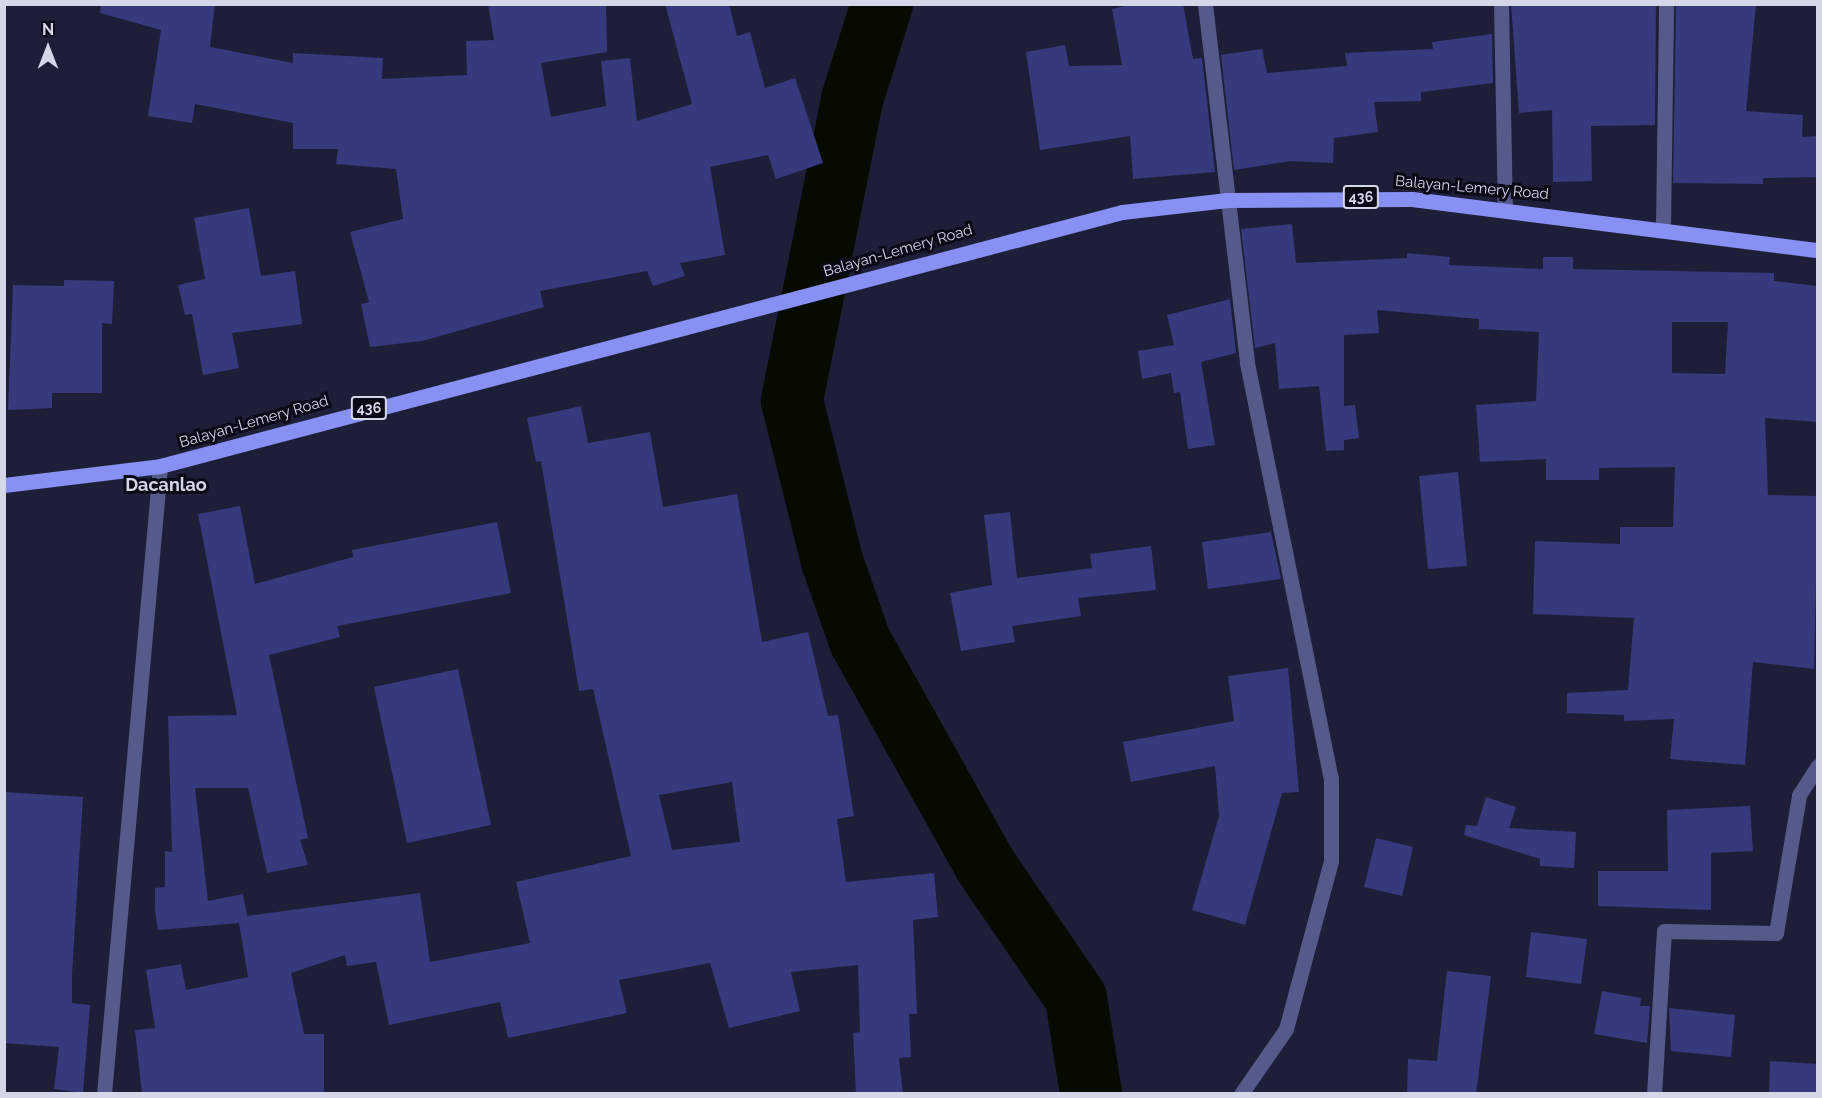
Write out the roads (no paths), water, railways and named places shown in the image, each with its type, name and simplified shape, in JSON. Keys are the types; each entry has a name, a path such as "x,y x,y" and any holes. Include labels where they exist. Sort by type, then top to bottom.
{"main road":[{"name":"Balayan-Lemery Road","path":"4,485 160,466 732,316 909,266 1122,212 1227,200 1331,196 1505,208 1663,227 1818,250"}],"street":[{"path":"1205,4 1247,363 1331,778 1331,861 1287,1029 1242,1094"},
{"path":"1501,4 1505,208"},
{"path":"1663,227 1666,4"},
{"path":"104,1094 160,466"},
{"path":"1653,1094 1664,931 1776,933 1799,795 1818,766"}],"waterway":[{"path":"882,4 852,100 792,401 832,561 860,641 985,865 1076,998 1091,1094"}],"district":[{"name":"Dacanlao","path":"166,485"}]}
